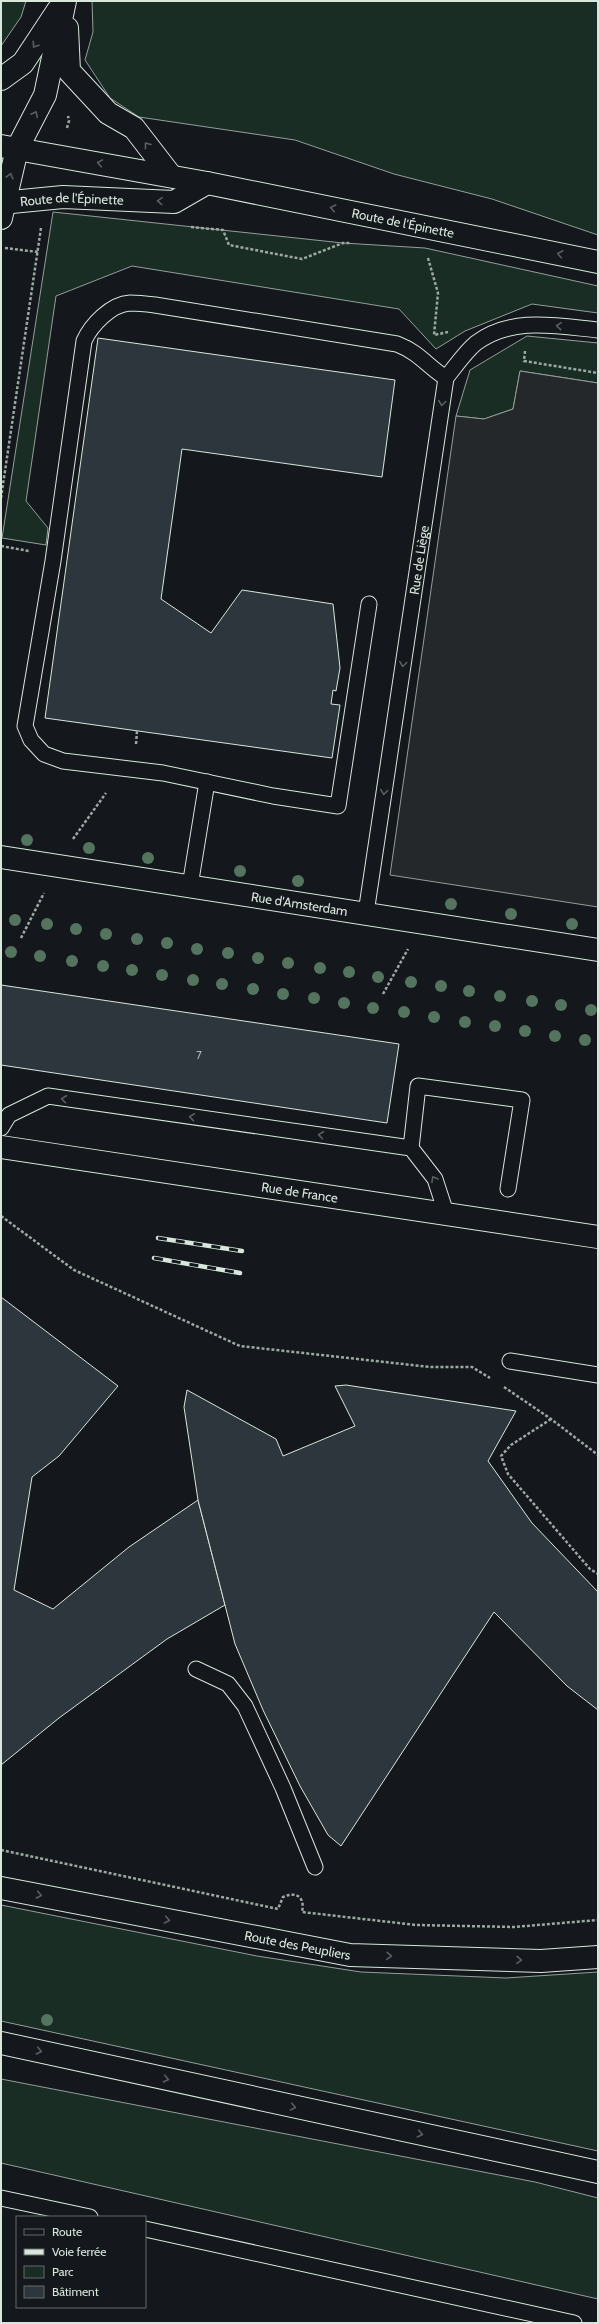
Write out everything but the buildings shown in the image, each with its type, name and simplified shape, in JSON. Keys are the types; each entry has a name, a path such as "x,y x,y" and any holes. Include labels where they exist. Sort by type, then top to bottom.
{"main road":[{"path":"1,96 6,76 23,63 65,1"},
{"path":"2,208 9,147 45,94 65,1"},
{"path":"65,1 69,71 108,113 134,128 171,176"},
{"name":"Route de l'Épinette","path":"9,147 207,183 598,262"},
{"name":"Route de l'Épinette","path":"2,208 49,197 174,202 207,183"},
{"name":"Rue d'Amsterdam","path":"1,857 598,950"},
{"name":"Rue de France","path":"1,1147 448,1216 598,1237"},
{"name":"Route des Peupliers","path":"1,1888 350,1955 541,1961 598,1957"},
{"path":"1,2043 598,2172"}],"lane":[{"path":"369,604 338,806 273,796 207,782 63,761 44,754 31,740 25,726 53,561 84,342 88,330 116,307 129,303 155,304 398,344 420,356 432,369 446,378 476,344 503,329 530,324 598,330"},
{"name":"Rue de Liège","path":"366,913 446,378"},
{"path":"190,886 207,782"},
{"path":"411,1148 418,1086 522,1100 508,1189"},
{"path":"1,1128 10,1115 48,1096 411,1148 435,1179 448,1216"},
{"path":"510,1361 598,1375"},
{"path":"196,1669 228,1684 245,1706 283,1788 315,1867"},
{"path":"1,2198 85,2216"},
{"path":"146,2229 574,2323"}],"path":[{"path":"1,498 43,215 49,197"},
{"path":"185,226 224,230 229,245 302,259 343,243 358,244"},
{"path":"1,247 38,252"},
{"path":"428,255 438,293 434,325"},
{"path":"530,324 524,361 598,373"},
{"path":"136,745 137,731"},
{"path":"1,1216 74,1270 240,1346 430,1367 472,1367 492,1380"},
{"path":"498,1384 551,1419 598,1455"},
{"path":"551,1419 511,1444 501,1456 508,1474 590,1569 598,1574"},
{"path":"1,1850 278,1909 283,1897 294,1894 300,1896 302,1900 302,1912 416,1925 514,1927 598,1920"}],"green space":[{"path":"1,1 26,1 21,17 1,46"},
{"path":"92,1 598,1 598,235 492,199 394,174 295,140 139,117 110,98 85,60 93,32"},
{"path":"53,212 343,243 425,248 598,286 598,313 532,304 465,331 436,349 399,309 132,266 56,296 26,501 48,528 46,545 2,538"},
{"path":"527,336 598,343 598,383 520,371 513,409 484,419 456,416 470,370"},
{"path":"1,1905 257,1956 361,1972 506,1978 598,1972 598,2151 1,2021"},
{"path":"1,2079 535,2182 598,2198 598,2299 1,2163"}],"shaded area":[{"path":"520,371 598,383 598,907 390,875 456,416 484,419 513,409"}],"railway":[{"path":"158,1238 242,1251"},
{"path":"154,1258 240,1273"}]}
